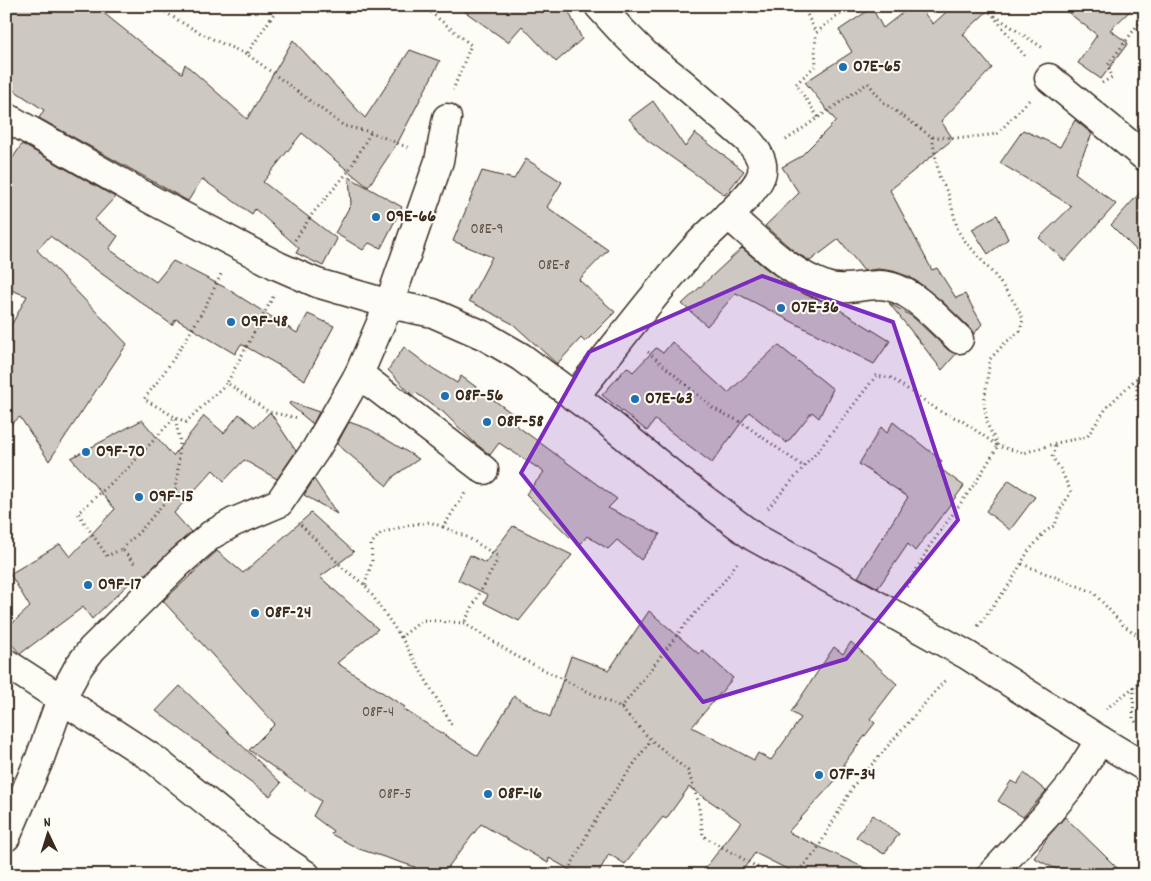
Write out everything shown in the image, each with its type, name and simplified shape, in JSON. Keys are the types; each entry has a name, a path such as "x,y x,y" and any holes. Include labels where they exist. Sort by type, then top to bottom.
{"street":[{"path":"574,397 695,248 748,195 760,178 763,166 756,149 747,139 645,54 620,30 600,6"},
{"path":"1049,78 1145,157"},
{"path":"6,117 144,195 283,268 317,283 389,304 433,313 484,336 521,357 745,530 963,652 1091,735 1145,767"},
{"path":"6,836 40,758 61,699 79,666 92,649 211,535 234,522 279,503 325,432 359,374 389,304 439,161 447,118"},
{"path":"728,215 803,277 828,287 892,286 908,293 960,339"},
{"path":"359,374 484,470"},
{"path":"6,663 155,760 258,843 306,875"},
{"path":"991,875 1045,817 1073,783 1091,735"}],"path":[{"path":"157,6 183,25 219,43 247,54 344,126 371,132 439,161"},
{"path":"247,54 279,6"},
{"path":"424,6 471,45 451,94 447,118"},
{"path":"803,6 816,33 816,66 796,84 818,117"},
{"path":"816,33 835,17 854,6"},
{"path":"756,149 779,145 868,83 883,102 932,137 964,138 997,134 1049,78 1027,59 992,14 982,6"},
{"path":"1097,87 1112,77 1108,66 1145,15"},
{"path":"235,243 216,286 187,339 166,371 144,399 186,422 226,382 313,213 348,172 371,132"},
{"path":"932,137 939,176 948,196 958,231 997,278 1014,302 1023,319 1020,332 1005,343 990,359 984,404 988,426 998,446"},
{"path":"627,332 660,364 714,409 741,422 804,466"},
{"path":"621,708 684,626 725,580 745,530 759,519 775,498 817,452 876,376 891,378 941,412 961,420 998,446 1024,453 1056,443 1087,437 1107,407 1145,370"},
{"path":"1137,379 1137,401 1145,404"},
{"path":"226,382 269,412 304,420 325,432"},
{"path":"175,416 180,443 176,489 122,549 107,556 78,513 129,467 175,416"},
{"path":"795,875 815,853 854,785 963,652 1011,582 1027,553 1045,532 1055,525 1060,510 1071,492 1060,468 1052,457 1056,443"},
{"path":"892,613 929,547 976,482 998,446"},
{"path":"443,527 463,496 484,470"},
{"path":"279,503 344,570 365,585 401,637 454,727"},
{"path":"365,585 372,561 371,544 382,533 408,525 430,522 443,527 467,537 499,557 464,624"},
{"path":"122,549 155,588"},
{"path":"1022,564 1093,592 1122,625 1145,640"},
{"path":"401,637 423,620 464,624 516,656 621,708 651,740 688,771 698,801 703,836 771,875"},
{"path":"1091,735 1102,712 1134,687 1145,675"},
{"path":"1134,687 1133,718 1139,726"},
{"path":"566,875 589,831 611,796 651,740"}],"highlighted area":[{"path":"762,276 893,322 958,520 846,659 703,702 521,473 589,352"}],"building":[{"path":"6,6 95,6 182,73 185,64 247,119 293,40 365,118 410,50 440,61 398,142 368,187 302,133 263,182 337,239 323,266 296,253 299,248 255,209 252,214 202,179 188,201 39,118 44,110 6,85"},
{"path":"457,6 566,6 582,39 556,62 522,26 508,42"},
{"path":"911,6 918,6 933,24 953,6 993,6 963,34 992,68 941,121 953,139 890,190 932,270 937,268 956,298 965,294 982,324 974,334 943,302 910,277 893,271 878,269 864,271 839,239 810,261 795,252 765,226 799,193 782,167 800,157 836,121 805,82 852,52 839,30 872,8 883,28"},
{"path":"1060,6 1135,6 1110,30 1128,43 1101,79 1078,63 1097,35"},
{"path":"653,101 685,147 695,133 744,171 725,195 647,140 629,119"},
{"path":"1075,120 1092,134 1075,173 1116,204 1065,261 1039,238 1072,206 1000,163 1023,130 1060,147"},
{"path":"22,144 115,197 94,220 118,236 109,249 156,282 173,261 226,288 297,333 308,314 334,326 305,380 241,344 235,354 176,319 172,325 50,236 37,250 127,344 49,461 20,417 6,428 6,335 27,296 6,288 6,168"},
{"path":"526,159 562,182 547,207 608,250 579,280 615,312 585,342 581,338 557,364 513,324 469,301 492,257 453,241 482,171 514,179"},
{"name":"09E-66","path":"349,177 402,207 381,248 369,243 363,250 335,233 351,204"},
{"path":"1145,187 1145,259 1111,225"},
{"path":"997,215 1008,239 988,254 972,229"},
{"path":"742,248 790,286 806,295 827,302 890,341 874,364 736,293 707,326 682,304"},
{"path":"889,303 913,317 948,350 956,354 942,370"},
{"path":"672,342 728,393 778,345 833,389 819,418 812,412 787,443 749,412 712,463 655,420 647,431 602,395 627,367 633,372 656,348 663,353"},
{"path":"404,347 429,366 457,383 461,376 517,417 513,423 617,499 608,508 660,534 641,560 617,540 608,549 587,536 579,546 526,494 544,472 499,443 490,455 443,412 416,393 413,396 388,370"},
{"path":"290,402 319,412 313,424 289,404"},
{"path":"270,412 296,451 277,479 244,460 224,481 213,470 174,513 191,532 142,577 139,574 92,619 83,607 20,654 6,637 6,629 30,607 10,574 60,544 70,557 115,509 71,458 142,420 173,456 204,416 224,433 239,414 255,427"},
{"path":"349,422 369,429 419,459 394,476 387,486 337,444"},
{"path":"893,422 942,461 938,467 964,486 915,551 908,544 878,588 858,577 908,497 859,464 881,427 887,433"},
{"path":"314,479 337,514 304,495"},
{"path":"1009,480 1035,497 1010,530 986,511"},
{"path":"311,513 354,552 320,577 378,629 337,663 405,707 403,709 478,756 514,696 550,717 571,656 609,670 649,611 699,654 702,650 733,678 692,727 754,760 758,753 771,760 801,718 791,712 834,647 843,654 851,642 897,684 870,719 875,723 844,763 844,771 788,832 880,875 799,875 755,853 739,875 700,875 741,822 689,787 666,819 663,817 625,864 609,854 597,875 579,875 549,858 548,863 481,824 442,875 412,875 415,867 359,849 331,834 333,831 313,816 321,801 249,750 275,724 163,601 217,551 243,573"},
{"path":"513,526 572,555 519,621 484,603 488,595 458,580 470,555 485,563"},
{"path":"180,686 281,783 270,796 156,711"},
{"path":"1024,773 1046,791 1023,817 998,801 1011,781 1017,784"},
{"path":"873,815 899,834 884,854 856,837"},
{"path":"1065,817 1124,875 1068,875 1034,858 1049,835"}],"place":[{"name":"07E-65","path":"843,67"},
{"name":"09E-66","path":"376,217"},
{"name":"07E-36","path":"781,308"},
{"name":"09F-48","path":"231,322"},
{"name":"08F-56","path":"445,396"},
{"name":"07E-63","path":"635,399"},
{"name":"08F-58","path":"487,422"},
{"name":"09F-70","path":"86,452"},
{"name":"09F-15","path":"139,497"},
{"name":"09F-17","path":"88,585"},
{"name":"08F-24","path":"255,613"},
{"name":"07F-34","path":"819,775"},
{"name":"08F-16","path":"488,794"}]}
